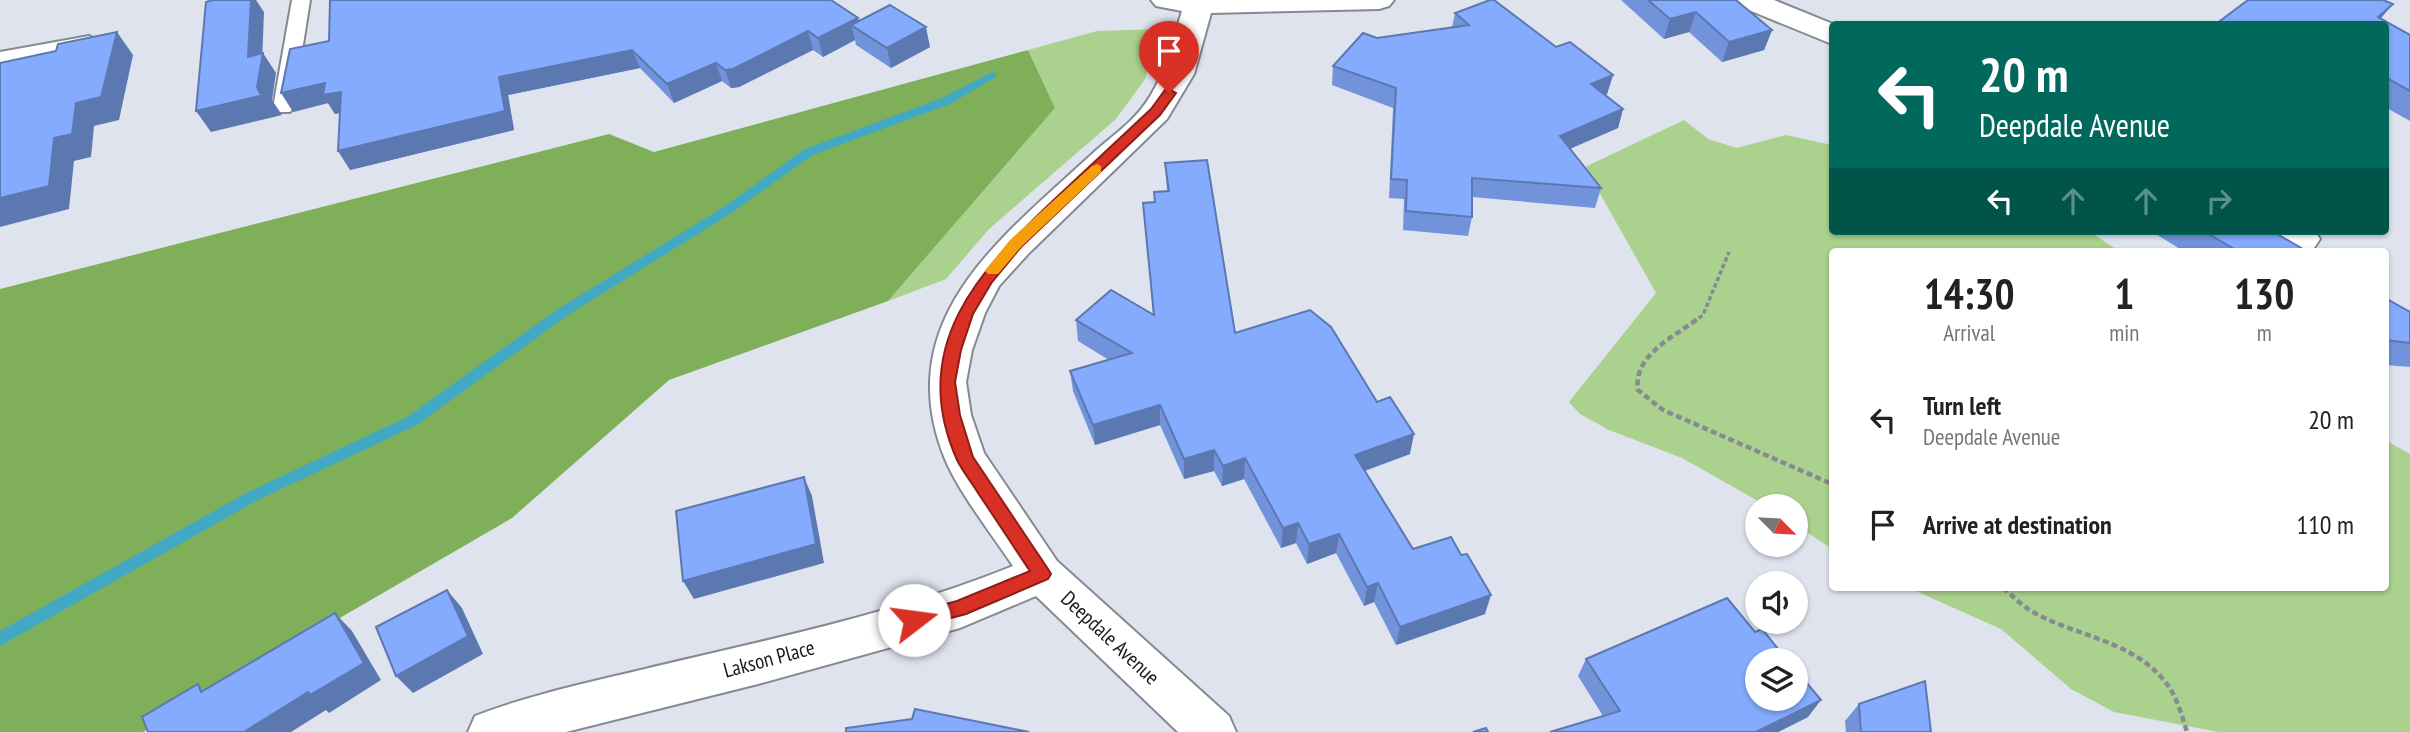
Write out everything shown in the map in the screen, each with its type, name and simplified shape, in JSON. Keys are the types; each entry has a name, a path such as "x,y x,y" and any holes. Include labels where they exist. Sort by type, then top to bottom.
{"street":[{"path":"1183,2 1379,0"},
{"path":"1749,0 1829,34"},
{"name":"Deepdale Avenue","path":"1183,2 1178,74 1169,93 1156,112 1016,244 994,270 965,313 953,350 947,382 951,415 965,459 1042,574 1212,732"},
{"name":"Lakson Place","path":"492,732 526,720 758,663 960,608 1042,574"}],"lane":[{"path":"283,108 301,0"},
{"path":"0,58 105,38"}],"path":[{"path":"1729,253 1703,315 1649,354 1636,377 1638,390 1663,410 1829,483"},
{"path":"2007,591 2032,611 2140,656 2160,672 2182,708 2187,732"}],"green space":[{"path":"1161,29 1145,79 1116,119 989,229 946,279 888,301 1055,108 1028,50 1097,31"},
{"path":"1028,50 1055,108 888,301 669,380 512,518 143,732 0,732 0,289 609,134 654,152"},
{"path":"1684,120 1708,139 1737,148 1786,135 1829,144 1829,235 2095,235 2114,248 1829,248 1829,547 1808,533 1808,494 1746,494 1682,458 1609,430 1580,414 1569,402 1656,293 1585,167"},
{"path":"2389,442 2410,454 2410,732 2219,732 2114,712 2071,689 2001,629 1916,591 2389,591"}],"building":[{"path":"251,0 248,57 263,53 257,87 260,93 268,94 196,111 206,2"},
{"path":"330,0 831,0 858,18 818,38 808,31 733,69 725,70 716,63 667,84 632,50 499,77 505,111 338,151 341,92 323,95 325,83 281,93 290,49 329,41"},
{"path":"1494,0 1556,47 1570,42 1613,75 1591,84 1623,109 1560,136 1601,188 1472,178 1472,217 1406,211 1407,180 1391,179 1396,88 1333,66 1363,33 1377,38 1469,25 1455,13"},
{"path":"1648,0 1736,0 1772,30 1729,42 1696,12 1670,19"},
{"path":"2248,0 2383,0 2393,4 2378,17 2385,21 2220,21"},
{"path":"890,5 926,27 887,48 851,25"},
{"path":"2389,23 2410,35 2410,91 2389,79"},
{"path":"117,32 101,97 76,103 72,134 54,138 49,186 0,198 0,63 56,51 58,44"},
{"path":"1207,160 1235,333 1310,310 1331,327 1377,402 1390,397 1414,434 1355,455 1413,549 1451,537 1461,555 1467,554 1491,595 1400,627 1378,583 1367,587 1339,534 1309,544 1298,523 1283,528 1245,458 1223,466 1214,450 1184,459 1160,405 1093,425 1070,371 1132,353 1076,320 1111,290 1154,315 1143,203 1155,202 1154,192 1169,191 1165,163"},
{"path":"2211,235 2279,235 2301,248 2232,248"},
{"path":"2389,300 2410,312 2410,343 2389,340"},
{"path":"804,477 816,544 683,581 676,511"},
{"path":"447,590 468,636 396,676 376,627"},
{"path":"1727,598 1745,620 1745,634 1766,634 1777,648 1745,648 1745,711 1799,711 1756,732 1550,732 1620,711 1586,659"},
{"path":"335,613 364,663 310,695 308,692 244,732 148,732 142,717 198,684 201,692"},
{"path":"1925,681 1931,732 1861,732 1859,704"},
{"path":"1808,684 1821,700 1808,706"},
{"path":"915,709 1029,732 846,732 846,728 912,719"}],"waterway":[{"path":"0,639 253,496 412,421 563,312 726,211 809,152 946,101 992,75"}],"slow traffic":[{"path":"993,271 1016,244 1097,169"}],"route":[{"path":"914,620 960,608 1042,574 965,459 951,415 947,382 953,350 965,313 986,278 1016,244 1156,112 1169,93"}]}
